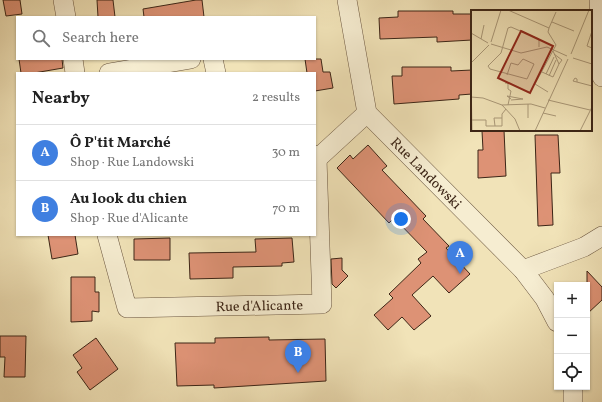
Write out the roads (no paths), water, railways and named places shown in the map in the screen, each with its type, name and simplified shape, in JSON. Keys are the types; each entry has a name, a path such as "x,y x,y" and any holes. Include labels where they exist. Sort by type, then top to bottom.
{"street":[{"path":"63,0 66,16"},
{"path":"316,157 367,113 347,0"},
{"path":"599,0 602,77"},
{"path":"72,60 75,72"},
{"path":"115,72 185,60"},
{"path":"213,60 216,72"},
{"name":"Rue Landowski","path":"367,113 523,270 545,299 555,318"},
{"name":"Rue d'Alicante","path":"107,236 127,308 322,304 316,157"},
{"path":"523,270 584,247 602,236"},
{"path":"573,390 573,402"}],"place":[{"name":"Ô P'tit Marché","path":"460,274"},
{"name":"Au look du chien","path":"298,373"}]}
